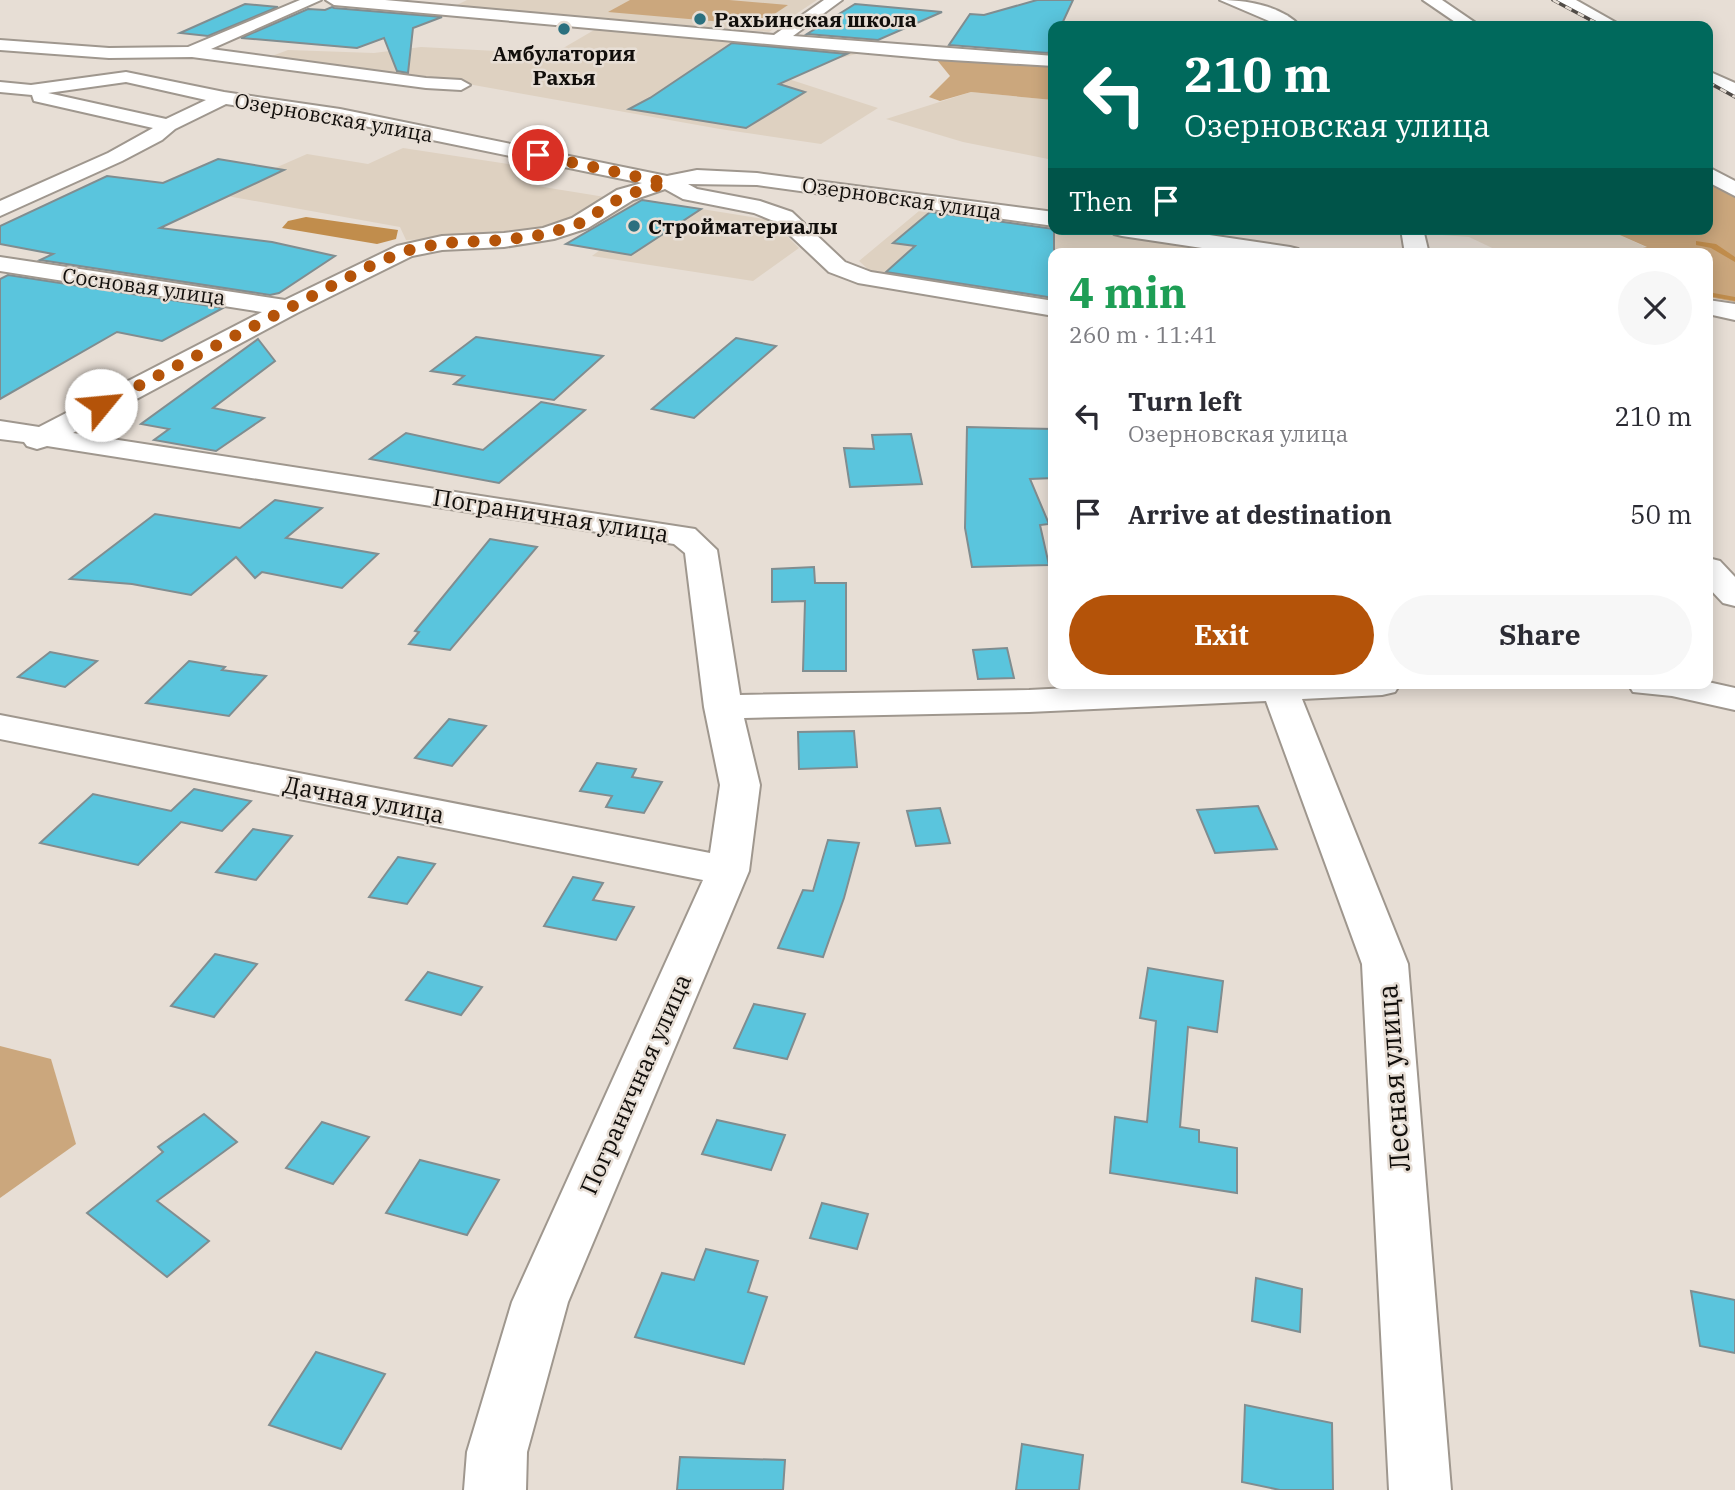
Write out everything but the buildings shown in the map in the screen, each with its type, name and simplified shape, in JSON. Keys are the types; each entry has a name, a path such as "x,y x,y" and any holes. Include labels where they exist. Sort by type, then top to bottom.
{"street":[{"path":"126,77 313,0"},
{"path":"334,0 935,54 1048,61"},
{"path":"778,39 834,0"},
{"path":"1228,0 1283,21"},
{"path":"1431,0 1464,21"},
{"path":"1564,0 1604,21"},
{"path":"0,46 109,53 192,52 426,83 461,85"},
{"name":"Озерновская улица","path":"0,87 31,90 126,77 224,98 340,115 667,183 691,194 760,208 784,217 838,267 866,278 1048,308"},
{"path":"1713,79 1735,90"},
{"path":"31,90 37,96 52,102 168,125"},
{"path":"0,209 115,157 155,136 168,125 224,98"},
{"name":"Озерновская улица","path":"667,183 697,176 757,179 1048,218"},
{"path":"1713,176 1735,190"},
{"path":"0,456 45,436 288,307 405,251 442,243 504,240 547,234 580,223 625,195 667,183"},
{"path":"1162,235 1250,248"},
{"name":"Сосновая улица","path":"0,264 288,307"},
{"path":"1713,308 1735,312"},
{"name":"Пограничная улица","path":"0,430 684,536 701,550 723,707 740,785 728,871 540,1301 497,1452 495,1490"},
{"path":"1713,573 1735,596"},
{"path":"723,707 1029,701 1243,689"},
{"name":"Лесная улица","path":"1280,689 1385,964 1420,1490"},
{"path":"1690,689 1735,699"},
{"name":"Дачная улица","path":"0,727 728,871"}],"shaded area":[{"name":"Рахьинская школа","path":"467,0 817,0 769,32 455,6"},
{"path":"630,0 729,0 788,5 758,25 608,12"},
{"path":"601,26 826,46 860,53 776,75 878,108 821,144 720,129 434,78 272,56 288,50 374,53 421,47 553,54"},
{"path":"944,57 1048,64 1048,100 971,92 940,101 929,97 950,76 937,60"},
{"path":"971,92 1048,100 1048,159 963,142 886,119"},
{"path":"403,148 554,171 531,185 605,197 556,226 502,237 406,240 400,227 216,194 307,154 368,164"},
{"path":"1713,186 1735,197 1735,302 1713,298 1713,248 1643,248 1647,247 1620,235 1713,235"},
{"path":"639,199 771,220 799,248 753,281 592,256 600,250 566,244"},
{"path":"934,208 1048,226 1048,235 1109,235 1192,248 1048,248 1048,301 870,271 859,261 919,211"},
{"path":"306,217 398,230 396,239 377,244 282,228 288,221"},
{"path":"1442,235 1619,235 1648,248 1492,248 1469,237"},
{"path":"0,1046 51,1059 76,1144 0,1198"}],"waterway":[{"path":"1699,243 1713,246 1735,260"},
{"path":"1713,295 1735,299"}],"railway":[{"path":"1553,0 1593,21"},
{"path":"1713,85 1735,97"}],"place":[{"name":"Рахьинская школа","path":"700,19"},
{"name":"Амбулатория Рахья","path":"564,29"},
{"name":"Стройматериалы","path":"634,226"}],"route":[{"path":"101,405 374,264 405,251 442,243 504,240 547,234 580,223 625,195 667,183 538,155"}]}
